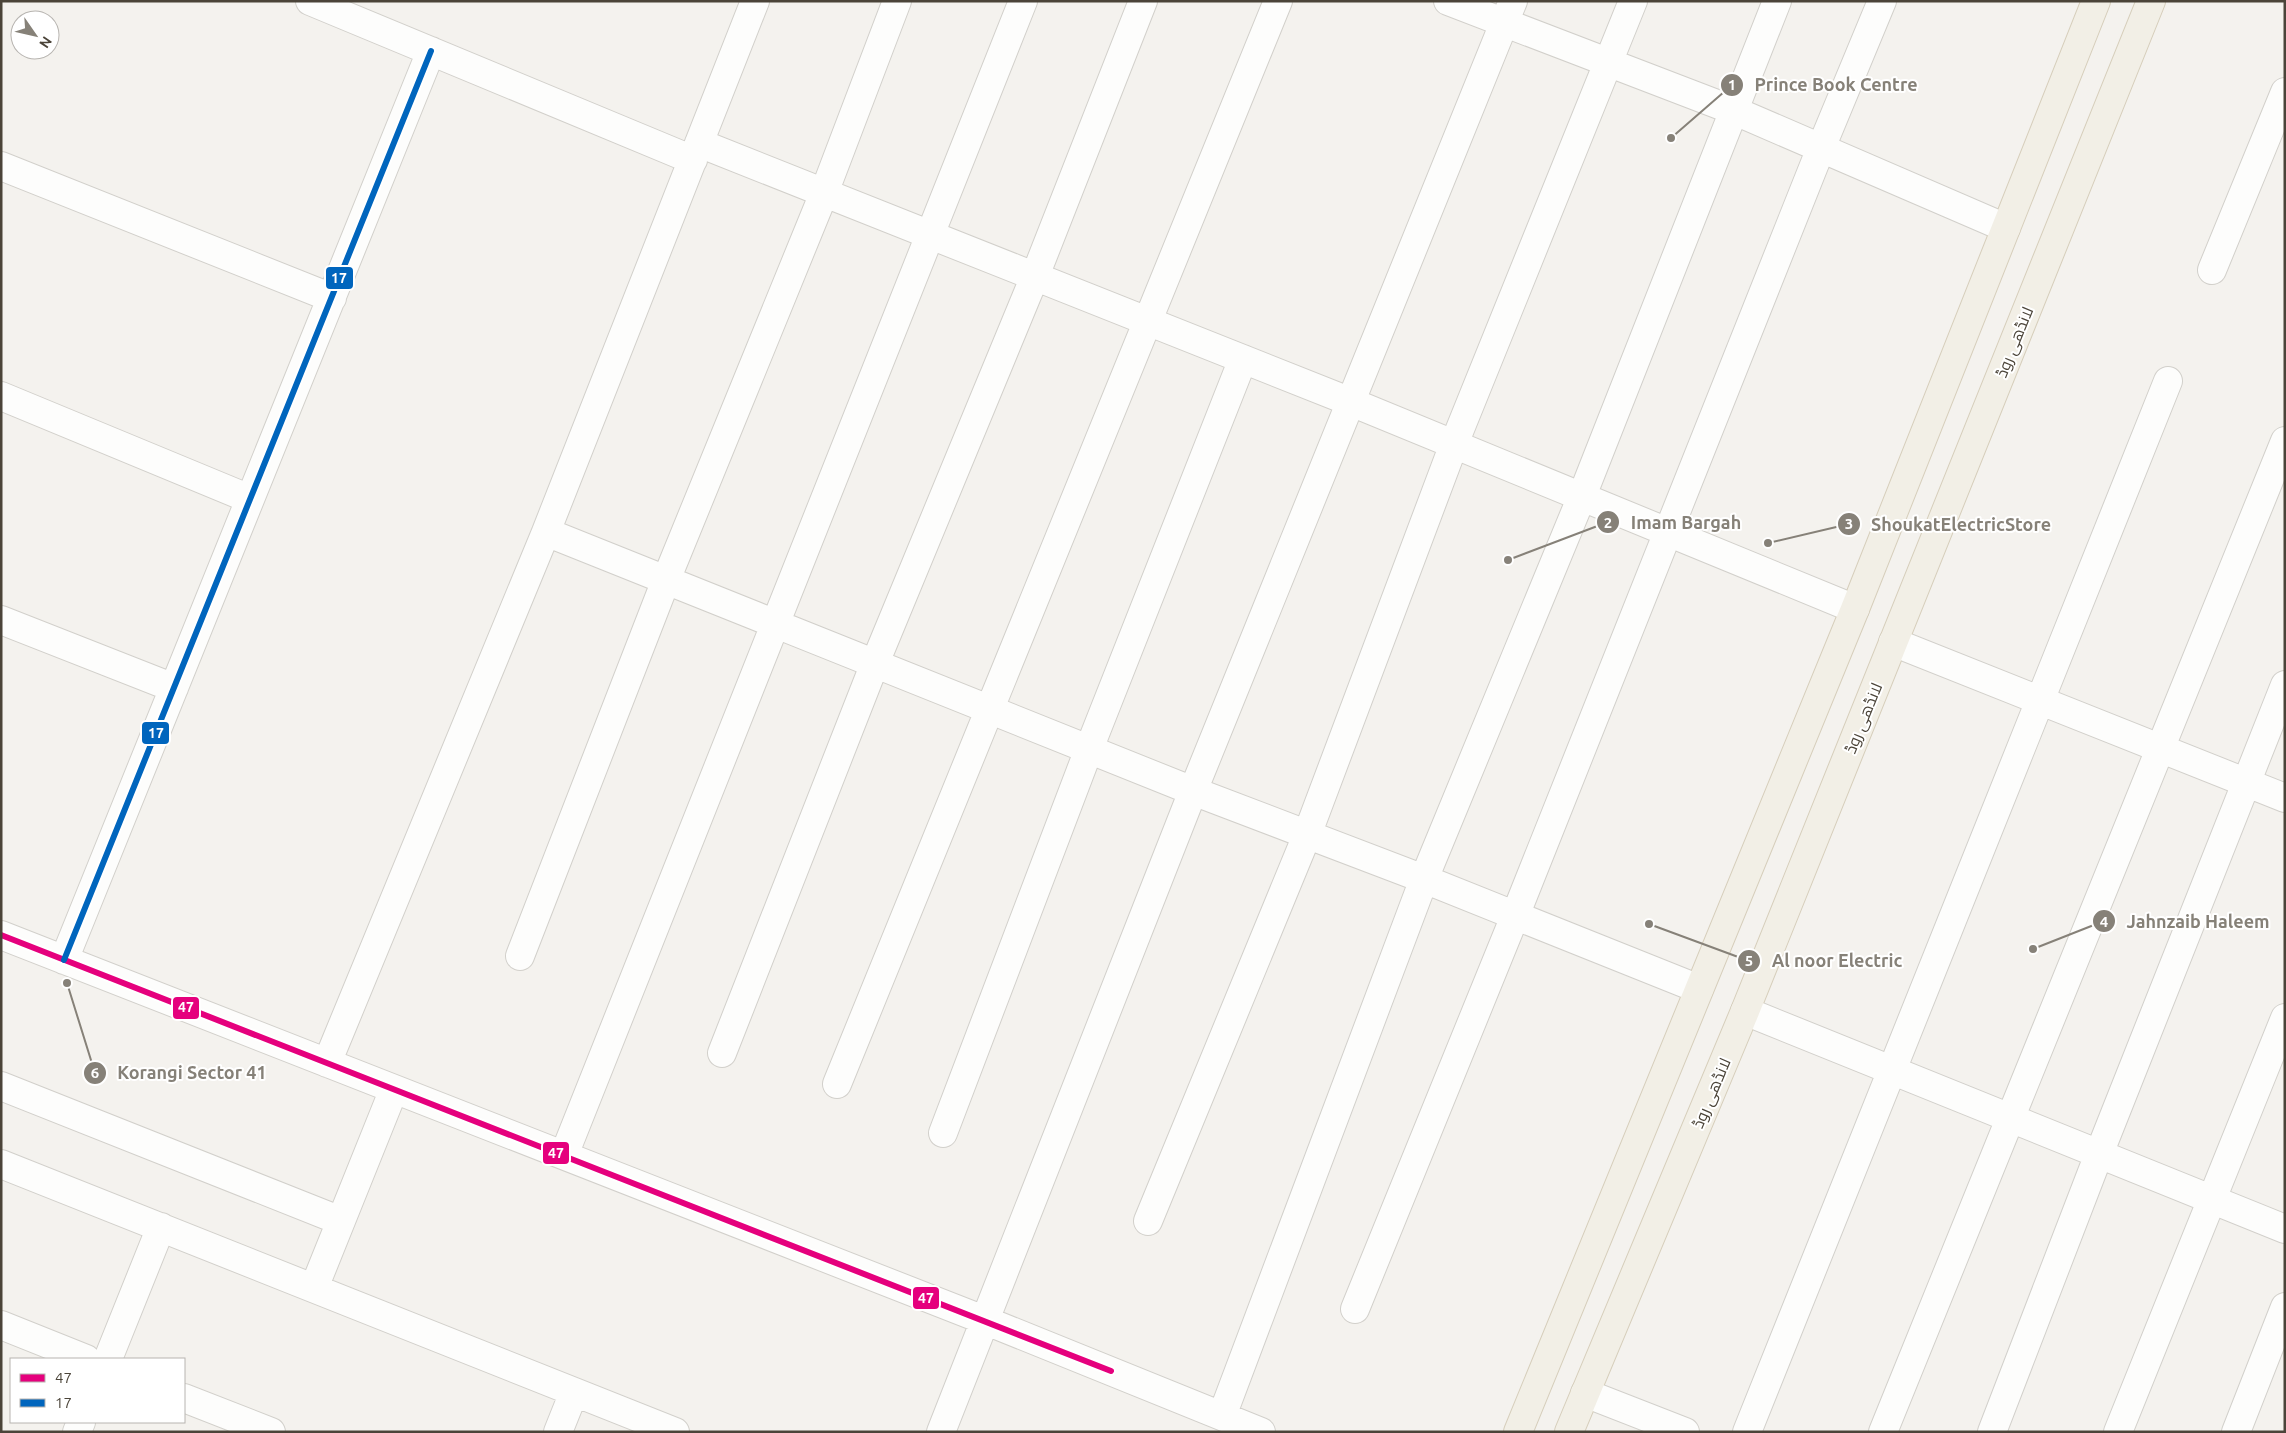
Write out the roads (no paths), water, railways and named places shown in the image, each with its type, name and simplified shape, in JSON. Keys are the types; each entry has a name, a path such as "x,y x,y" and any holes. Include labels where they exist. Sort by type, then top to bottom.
{"main road":[{"path":"1518,1432 1855,610 2096,1"},
{"name":"لانڈھی روڈ","path":"1569,1432 1745,1011 2151,1"}],"street":[{"path":"310,1 431,51 696,151 824,192 1351,402 1855,610"},
{"path":"327,1063 546,532 755,1"},
{"path":"520,956 666,580 824,192 896,1"},
{"path":"564,1155 1023,1"},
{"path":"722,1053 875,663 1035,276 1143,1"},
{"path":"837,1084 1278,1"},
{"path":"1448,1 1509,13 1607,63 1735,111 2006,228"},
{"path":"1148,1220 1307,835 1454,444 1633,1"},
{"path":"1222,1416 1424,879 1582,496 1777,1"},
{"path":"1355,1309 1515,916 1821,148 1882,1"},
{"path":"941,1432 1193,791 1509,13"},
{"path":"64,960 431,51"},
{"path":"2212,270 2285,92"},
{"path":"1,166 332,298"},
{"path":"943,1133 1089,749 1243,359"},
{"path":"1747,1432 2168,381"},
{"path":"1,396 250,500"},
{"path":"1883,1432 2285,441"},
{"path":"546,532 1193,791 1424,879 1699,989"},
{"path":"2,623 174,688"},
{"path":"1893,642 2285,798"},
{"path":"1992,1432 2099,1154 2285,685"},
{"path":"1,935 984,1320 1261,1432"},
{"path":"1745,1011 2285,1229"},
{"path":"2118,1432 2285,1018"},
{"path":"1,1086 341,1221"},
{"path":"314,1288 394,1089"},
{"path":"1,1164 675,1432"},
{"path":"108,1358 161,1227"},
{"path":"2236,1432 2285,1308"},
{"path":"1,1325 84,1358"},
{"path":"558,1432 574,1392"},
{"path":"1586,1393 1685,1432"},
{"path":"185,1398 271,1432"}],"place":[{"name":"Prince Book Centre","path":"1671,138"},
{"name":"ShoukatElectricStore","path":"1768,543"},
{"name":"Imam Bargah","path":"1508,560"},
{"name":"Al noor Electric","path":"1649,924"},
{"name":"Jahnzaib Haleem","path":"2033,949"},
{"name":"Korangi Sector 41","path":"67,983"}]}
